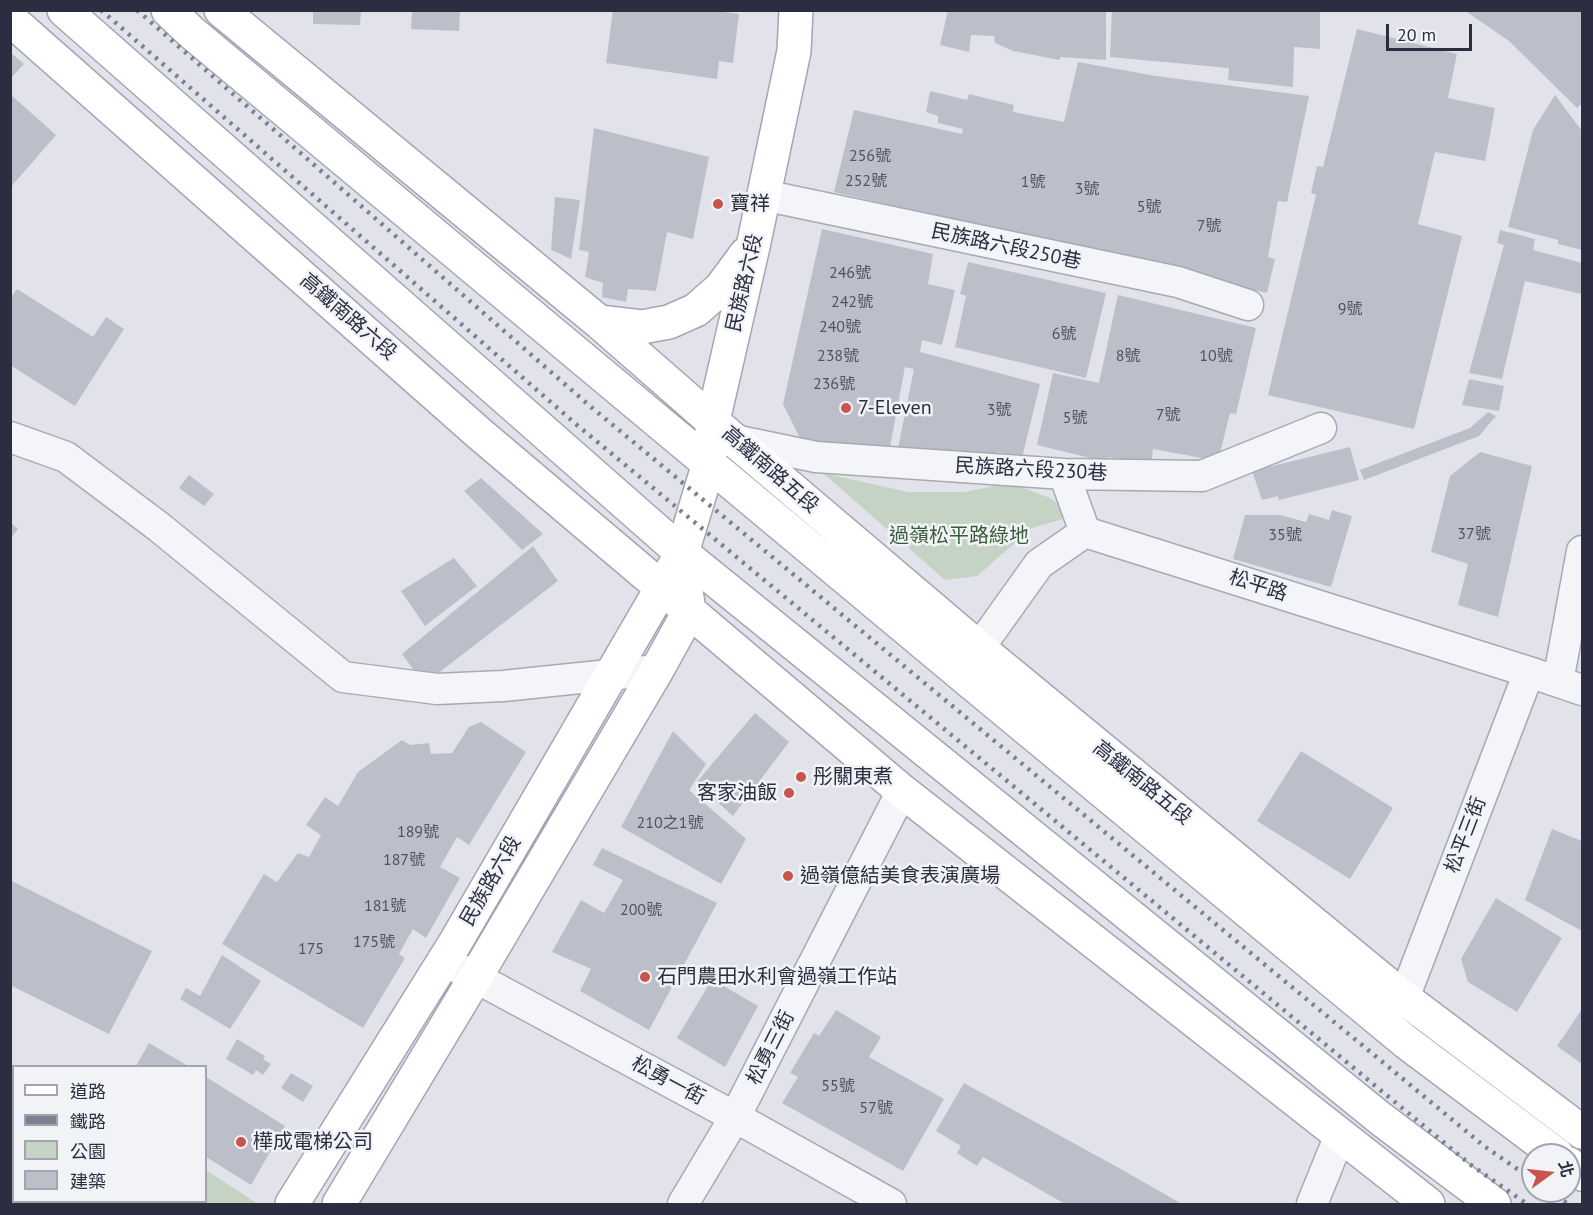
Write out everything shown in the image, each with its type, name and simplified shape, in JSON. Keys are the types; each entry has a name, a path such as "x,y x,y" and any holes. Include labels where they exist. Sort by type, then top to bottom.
{"main road":[{"path":"64,10 682,553 1381,1119 1494,1204"},
{"path":"168,10 200,40 709,463"},
{"name":"民族路六段","path":"292,1204 443,960 682,553 709,463 723,430 754,243 794,51 796,10"},
{"path":"225,12 599,322 723,430"},
{"name":"高鐵南路六段","path":"10,19 481,435 689,612"},
{"path":"599,322 642,327 669,322 696,309 721,288 754,243"},
{"name":"高鐵南路五段","path":"723,430 979,648 1404,998 1582,1132"},
{"name":"高鐵南路五段","path":"709,463 967,680 1406,1042 1541,1143"},
{"name":"民族路六段","path":"339,1204 475,978 689,612 682,553"},
{"path":"689,612 902,791 1428,1204"}],"street":[{"name":"民族路六段250巷","path":"763,195 1179,282 1248,305"},
{"name":"民族路六段230巷","path":"723,430 816,457 1064,474 1202,476 1321,428"},
{"path":"10,437 66,457 159,527 343,677 437,689 503,686 657,670"},
{"path":"979,648 1039,564 1085,532 1064,474"},
{"name":"松平路","path":"1085,532 1570,686"},
{"path":"1570,686 1582,551"},
{"name":"松平三街","path":"1404,998 1529,672"},
{"name":"松勇三街","path":"683,1204 735,1117 902,791"},
{"name":"松勇一街","path":"443,960 891,1204"},
{"path":"1312,1204 1340,1135"}],"green space":[{"name":"過嶺松平路綠地","path":"823,473 908,492 964,492 1010,483 1050,498 1073,516 1032,528 977,576 945,580"},
{"path":"207,1171 258,1204 195,1203 207,1203"}],"building":[{"path":"313,10 361,10 360,25 313,24"},
{"path":"412,10 460,10 459,31 411,29"},
{"path":"613,10 708,10 739,14 733,63 719,61 717,79 606,63"},
{"path":"948,10 1106,10 1106,60 1060,57 1060,60 1013,51 995,43 994,36 971,35 969,52 940,45"},
{"path":"1112,10 1320,10 1320,49 1294,47 1293,87 1228,80 1229,68 1110,57"},
{"path":"1464,10 1582,10 1582,103 1577,108 1509,41"},
{"path":"1357,29 1457,54 1448,98 1495,108 1485,161 1435,152 1418,224 1462,236 1414,429 1268,395 1316,195 1311,193 1317,166 1323,167"},
{"path":"10,52 24,64 10,79"},
{"path":"1078,62 1156,76 1309,96 1287,202 1278,201 1268,257 1275,259 1267,293 1012,237 1013,233 834,192 854,110 962,134 963,129 938,123 938,116 926,112 930,91 967,100 969,94 1014,105 1013,112 1064,122"},
{"path":"10,94 56,135 10,188"},
{"path":"1555,95 1582,131 1582,250 1558,244 1558,240 1508,227 1533,130"},
{"path":"594,128 709,157 693,239 667,232 656,291 628,289 626,302 602,297 603,283 585,277 589,252 579,250"},
{"path":"555,197 580,200 571,259 551,250"},
{"path":"822,229 933,254 928,284 955,290 942,345 922,340 920,352 1040,384 1022,458 999,452 998,459 961,451 959,459 898,448 914,369 905,367 888,458 800,438 783,404"},
{"path":"1500,230 1535,239 1533,250 1582,263 1582,294 1525,281 1502,379 1469,373 1504,245 1497,243"},
{"path":"968,262 1106,293 1086,378 955,347 966,296 960,294"},
{"path":"17,289 93,337 106,317 124,329 75,406 10,365 10,299"},
{"path":"1118,295 1256,328 1236,414 1230,413 1218,461 1153,449 1151,466 1108,457 1107,462 1037,445 1053,373 1099,383"},
{"path":"1469,379 1504,386 1499,411 1462,405"},
{"path":"1488,412 1496,416 1479,436 1364,480 1360,470 1470,428"},
{"path":"1350,447 1359,480 1279,500 1278,496 1262,500 1252,471"},
{"path":"1480,452 1532,466 1498,617 1458,605 1468,564 1431,552 1450,476"},
{"path":"189,475 214,494 204,506 179,488"},
{"path":"481,478 543,534 522,550 464,491"},
{"path":"1332,510 1352,516 1331,587 1233,559 1245,515 1280,515 1306,522 1309,514 1329,520"},
{"path":"10,522 18,529 10,539"},
{"path":"533,546 558,581 424,684 402,654"},
{"path":"454,558 477,586 425,626 401,591"},
{"path":"755,713 789,742 733,816 696,783"},
{"path":"481,722 526,752 469,845 457,837 440,867 460,878 426,938 413,929 399,954 405,958 363,1028 222,944 264,874 277,882 298,853 309,857 321,835 306,825 325,797 338,806 358,772 402,740 410,745 429,743 431,754 452,753 469,727"},
{"path":"673,731 706,764 689,790 746,839 721,884 621,827"},
{"path":"1301,751 1393,808 1350,879 1257,821"},
{"path":"1552,829 1582,841 1582,931 1525,900"},
{"path":"602,848 717,903 649,1030 580,991 591,969 552,952 581,900 604,913 623,880 593,865"},
{"path":"10,880 152,951 109,1034 10,985"},
{"path":"1496,898 1562,938 1517,1012 1468,982 1461,959"},
{"path":"222,955 261,981 230,1029 180,999 186,988 200,996"},
{"path":"712,979 758,1006 725,1067 677,1038"},
{"path":"1582,1009 1582,1064 1557,1046"},
{"path":"836,1010 881,1037 869,1057 944,1099 903,1171 782,1103 798,1077 790,1073 814,1033 819,1036"},
{"path":"237,1039 265,1056 263,1059 271,1064 263,1075 256,1070 253,1075 226,1059"},
{"path":"149,1043 186,1065 137,1065"},
{"path":"291,1073 313,1086 303,1102 281,1088"},
{"name":"樺成電梯公司","path":"207,1078 285,1126 251,1185 207,1158"},
{"path":"964,1083 1182,1204 1065,1204 983,1157 977,1166 957,1153 961,1146 936,1131"}],"railway":[{"path":"101,10 577,425 1471,1165 1527,1204"},
{"path":"137,10 591,407 1484,1146 1521,1172"}],"place":[{"name":"寶祥","path":"718,204"},
{"name":"7-Eleven","path":"846,408"},
{"name":"彤關東煮","path":"801,777"},
{"name":"客家油飯","path":"789,793"},
{"name":"過嶺億結美食表演廣場","path":"788,876"},
{"name":"石門農田水利會過嶺工作站","path":"645,977"},
{"name":"樺成電梯公司","path":"241,1142"}]}
